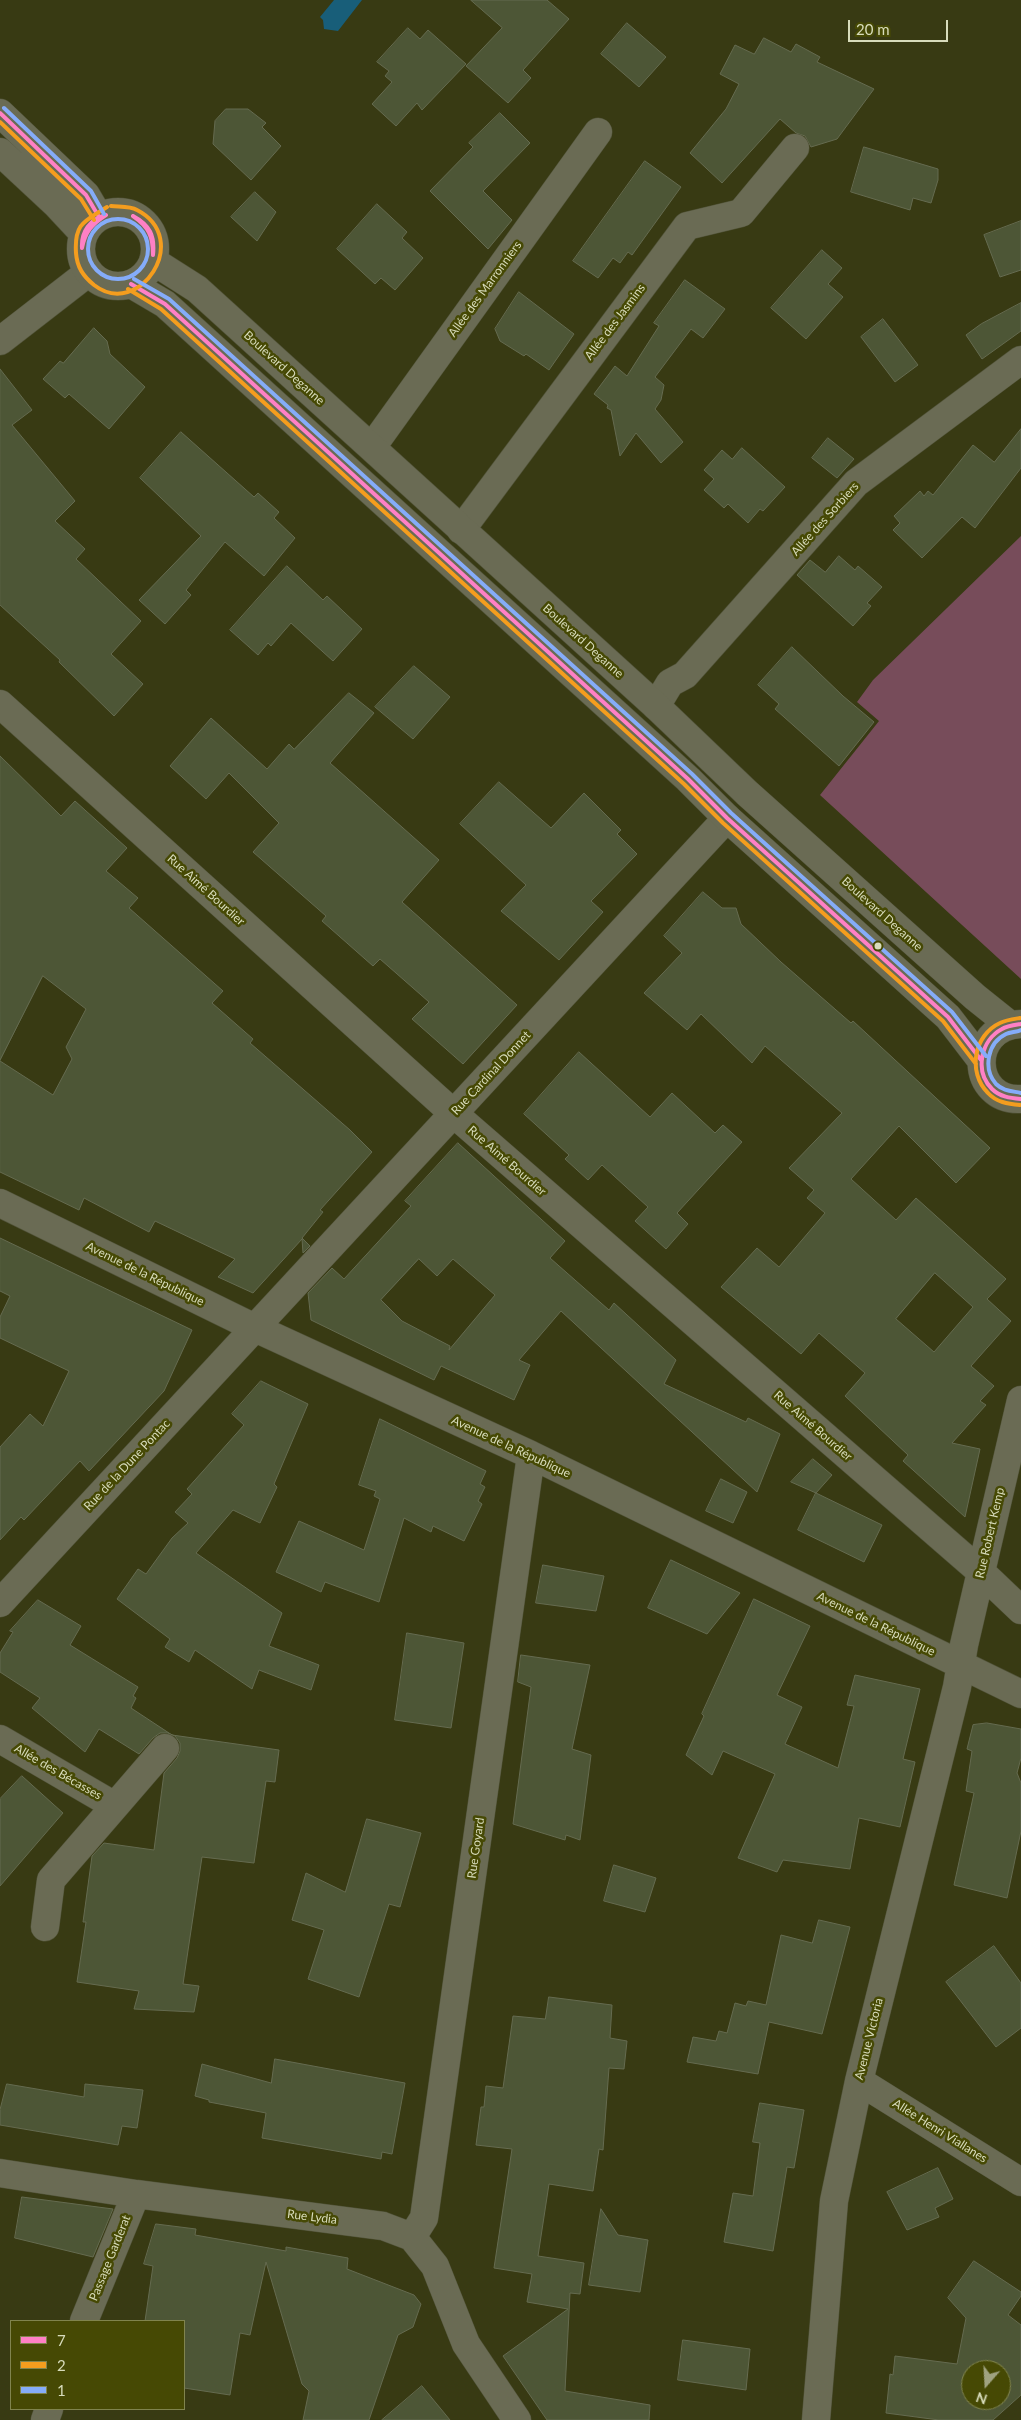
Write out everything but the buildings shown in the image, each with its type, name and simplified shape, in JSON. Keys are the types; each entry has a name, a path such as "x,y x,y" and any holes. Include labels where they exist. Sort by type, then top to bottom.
{"street":[{"path":"0,113 86,195 92,225 81,254 89,272 97,280 108,285 131,284 165,304 688,779 727,818 948,1017 981,1060 987,1083 995,1091 1006,1097 1021,1098"},
{"name":"Allée des Marronniers","path":"372,447 598,132"},
{"name":"Allée des Jasmins","path":"460,530 687,226 741,213 795,148"},
{"path":"0,152 92,225"},
{"path":"92,225 110,212 121,212 132,214 142,220 150,229 154,239 153,261 148,271 131,284"},
{"name":"Boulevard Deganne","path":"153,261 197,289 372,447 460,530 656,706 747,793 975,997 1016,1024"},
{"path":"0,341 89,272"},
{"name":"Allée des Sorbiers","path":"656,706 670,683 685,675 856,483 1021,360"},
{"name":"Rue Aimé Bourdier","path":"0,704 453,1114 981,1572 1021,1610"},
{"name":"Rue Cardinal Donnet","path":"255,1328 727,818"},
{"path":"981,1060 983,1048 990,1038 999,1030 1016,1024"},
{"name":"Avenue de la République","path":"0,1203 255,1328 530,1455 1021,1694"},
{"name":"Rue de la Dune Pontac","path":"0,1603 255,1328"},
{"name":"Rue Robert Kemp","path":"960,1665 1021,1400"},
{"name":"Rue Goyard","path":"412,2237 424,2218 530,1455"},
{"name":"Avenue Victoria","path":"816,2420 834,2201 858,2081 957,1687 960,1665"},
{"name":"Allée des Bécasses","path":"0,1739 115,1806"},
{"name":"Allée des Bécasses","path":"45,1927 50,1880 166,1748"},
{"name":"Allée Henri Viallanes","path":"858,2081 1021,2182"},
{"name":"Rue Lydia","path":"0,2173 136,2194 384,2226 412,2237"},
{"name":"Passage Garderat","path":"84,2320 136,2194"},
{"path":"412,2237 435,2266 466,2344 517,2420"}],"shaded area":[{"path":"1021,536 1021,979 820,795 879,721 857,702 873,680"}],"water":[{"path":"334,0 362,0 338,31 324,29 323,20 320,17"}],"transit line":[{"name":"1","path":"4,108 91,191 104,214"},
{"name":"7","path":"0,113 86,195 99,217"},
{"name":"2","path":"0,122 81,199 94,220"},
{"name":"2","path":"107,207 87,220 79,229 76,243 78,263 84,275 94,285 111,293 128,292 142,284 153,272 160,256 160,239 153,223 137,210 128,207 111,206"},
{"name":"7","path":"82,248 83,237 88,227 95,220 106,215"},
{"name":"7","path":"82,248 85,237 90,229 106,215"},
{"name":"7","path":"133,216 144,223 150,232 153,242 153,255"},
{"name":"7","path":"133,216 149,232 153,255"},
{"name":"1","path":"118,219 135,224 143,232 148,249 143,266 135,274 118,279 101,274 93,266 88,249 93,232 101,224 118,219"},
{"name":"1","path":"134,279 169,299 692,774 731,813 952,1012 986,1056"},
{"name":"7","path":"131,284 165,304 688,779 727,818 948,1017 981,1060"},
{"name":"2","path":"128,289 161,309 684,784 723,823 943,1021 976,1064"},
{"name":"2","path":"1020,1018 1002,1022 991,1029 984,1036 976,1055 977,1075 988,1093 1002,1102 1020,1105"},
{"name":"7","path":"1021,1024 1006,1027 995,1034 989,1040 982,1056 983,1074 986,1082 992,1089 1010,1098 1021,1099"},
{"name":"1","path":"1021,1030 1008,1033 1000,1038 991,1050 988,1064 989,1071 996,1084 1005,1089 1021,1093"}]}
